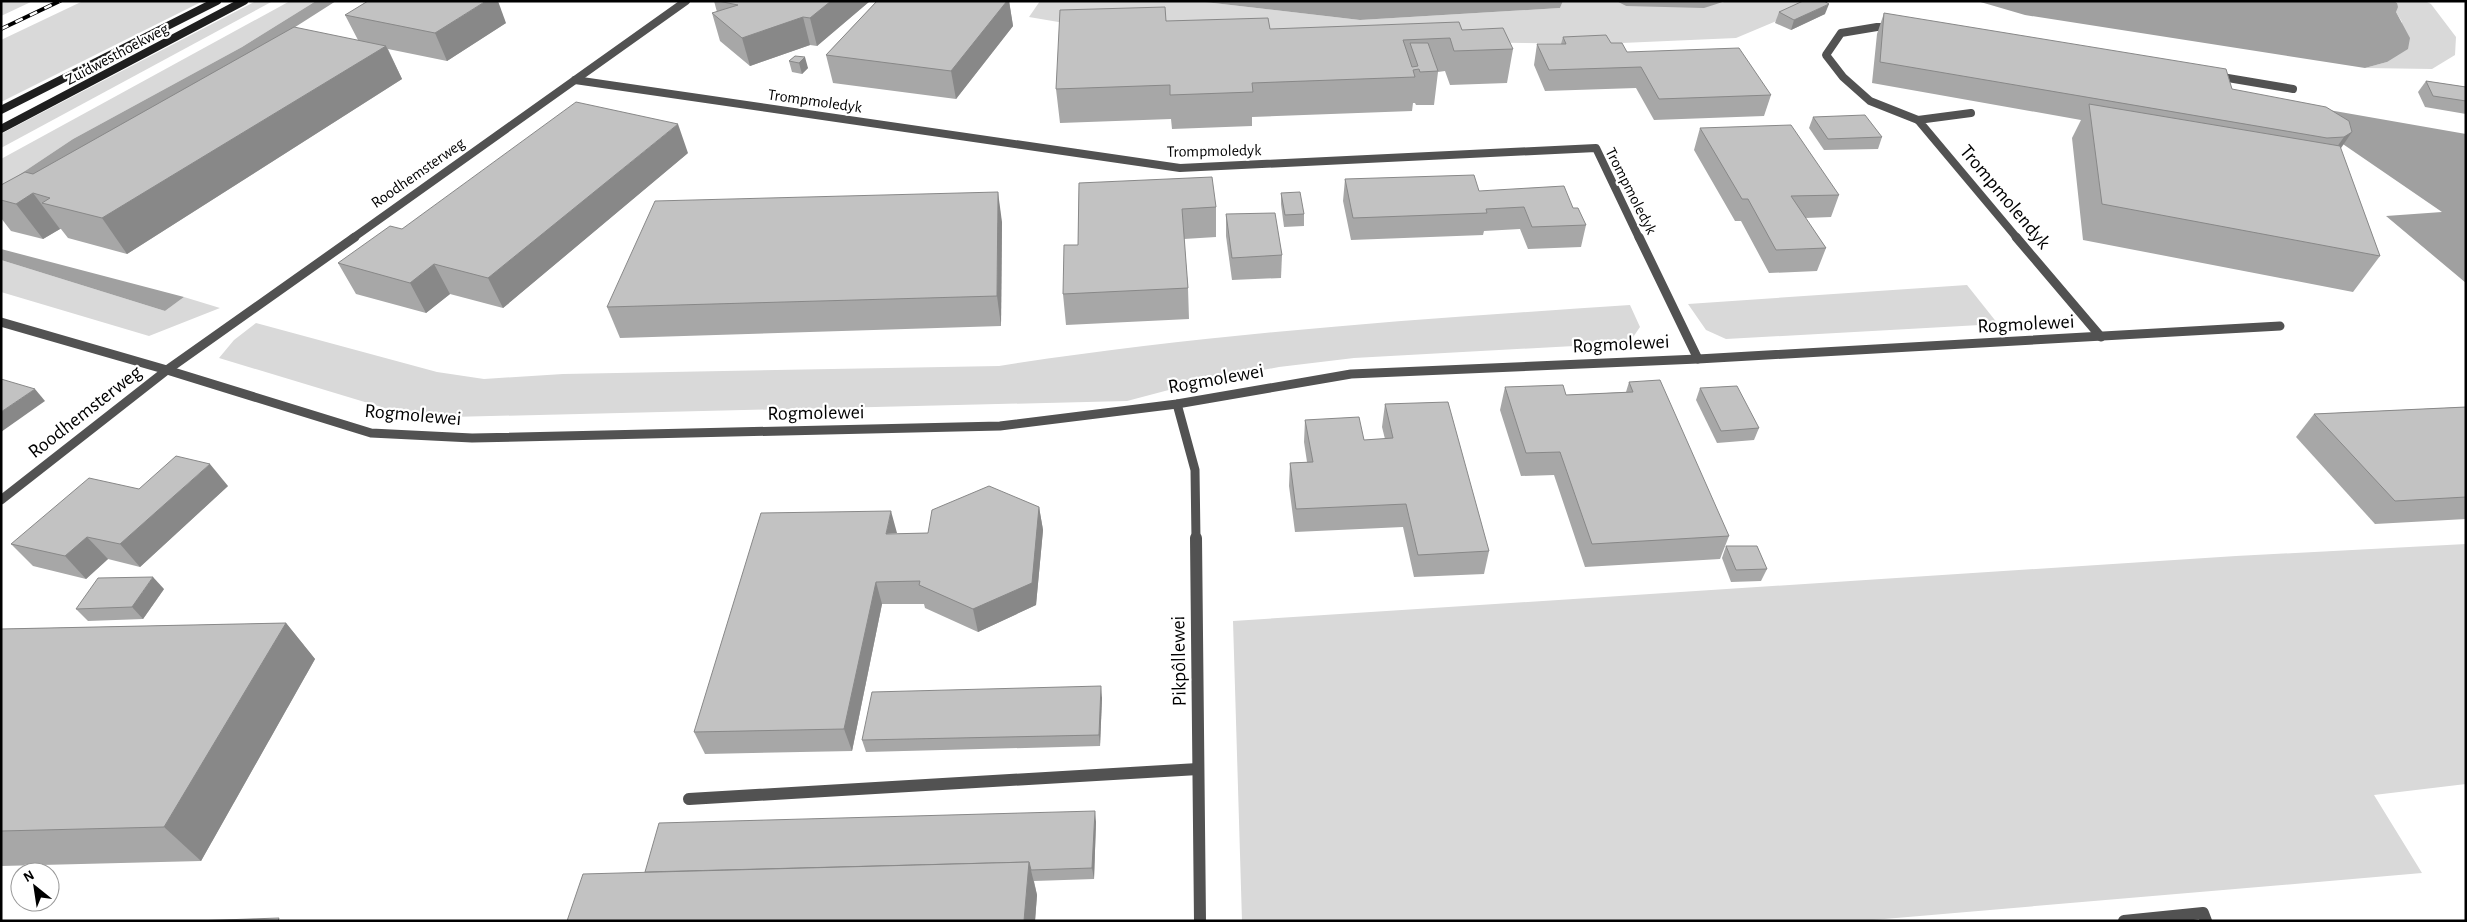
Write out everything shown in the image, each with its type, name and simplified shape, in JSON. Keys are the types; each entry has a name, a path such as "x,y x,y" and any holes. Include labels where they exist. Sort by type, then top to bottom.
{"street":[{"name":"Zuidwesthoekweg","path":"1,110 217,1"},
{"name":"Zuidwesthoekweg","path":"1,129 244,1"},
{"name":"Roodhemsterweg","path":"1,500 167,370 686,1"},
{"path":"1903,28 1877,26 1841,33 1826,55 1843,77 1870,101 1918,120"},
{"path":"2205,74 2293,89"},
{"name":"Trompmoledyk","path":"575,80 1180,168 1596,148 1698,358"},
{"name":"Trompmolendyk","path":"1918,120 1971,113"},
{"name":"Trompmolendyk","path":"1918,120 2101,337"},
{"name":"Roodhemsterweg","path":"1,322 167,370"},
{"name":"Rogmolewei","path":"167,370 371,433 472,438 1000,426 1177,404 1351,374 1698,358 2280,326"},
{"name":"Pikpôllewei","path":"1177,404 1195,470 1200,921"},
{"path":"689,799 1198,769"},
{"path":"2124,921 2203,913 2206,921"}],"shaded area":[{"path":"1,1 33,1 1,16"},
{"path":"83,1 203,1 1,102 1,40"},
{"path":"256,1 273,1 1,148 1,134"},
{"path":"290,1 316,1 242,47 73,139 1,187 1,159"},
{"path":"316,1 336,1 256,52 27,183 1,187 73,139 242,47"},
{"path":"1040,1 1196,1 1360,20 1560,8 1563,1 1616,1 1626,6 1722,3 1726,1 1824,1 1736,38 1599,44 1440,42 1088,27 1029,17"},
{"path":"1196,1 1563,1 1560,8 1360,20"},
{"path":"1616,1 1726,1 1704,8 1626,6"},
{"path":"1977,1 2394,1 2398,7 2396,12 2410,38 2408,49 2387,62 2365,68 2025,15"},
{"path":"2394,1 2425,1 2431,4 2456,37 2455,55 2432,69 2365,68 2387,62 2402,22 2396,12 2397,3"},
{"path":"2266,99 2466,134 2466,283 2386,216 2442,212 2318,127"},
{"path":"1,249 184,297 165,311 1,260"},
{"path":"1,260 165,311 184,297 220,308 149,336 1,292"},
{"path":"1967,285 1998,324 1726,339 1706,330 1688,304"},
{"path":"1630,305 1640,327 1629,343 1354,358 1279,367 1199,382 1127,401 451,417 401,413 219,358 234,340 256,323 437,372 484,379 563,374 999,366 1078,354 1314,328"},
{"path":"2466,544 2466,784 2374,795 2422,873 1861,921 1242,921 1233,621 2236,556"}],"building":[{"path":"368,1 486,1 435,33 345,15"},
{"path":"718,1 831,1 810,18 803,17 742,38 712,13 738,5"},
{"path":"877,1 1007,1 951,71 826,55"},
{"path":"1803,1 1824,1 1829,4 1794,20 1779,12"},
{"path":"1165,7 1166,21 1268,18 1270,29 1459,22 1462,30 1503,28 1513,49 1454,51 1450,38 1403,40 1412,67 1418,66 1410,43 1428,43 1438,71 1420,72 1419,69 1413,70 1415,77 1252,83 1253,92 1170,95 1170,85 1056,89 1060,10"},
{"path":"1884,13 2226,69 2232,89 2326,107 2349,121 2352,132 2344,137 2327,138 1880,62"},
{"path":"294,27 386,46 102,218 42,203 50,198 33,193 16,204 1,200 1,185 25,172 33,174"},
{"path":"1606,35 1611,43 1622,43 1627,52 1739,48 1771,95 1659,99 1641,67 1549,70 1537,44 1566,44 1563,37"},
{"path":"795,56 805,57 799,63 789,61"},
{"path":"2426,81 2466,87 2466,101 2433,96"},
{"path":"576,102 678,124 488,278 434,264 410,283 338,263 390,226 402,229"},
{"path":"2089,104 2340,146 2380,256 2102,204"},
{"path":"1865,115 1882,137 1828,139 1813,117"},
{"path":"1791,125 1839,195 1791,196 1826,248 1776,250 1748,199 1742,199 1700,128"},
{"path":"1474,175 1479,191 1564,186 1573,208 1578,208 1586,225 1532,227 1524,207 1486,209 1487,213 1353,218 1345,179"},
{"path":"1212,177 1216,207 1182,209 1188,288 1063,294 1064,245 1078,245 1079,183"},
{"path":"998,192 997,296 607,307 655,201"},
{"path":"1300,192 1304,214 1285,215 1281,193"},
{"path":"1275,213 1282,255 1232,258 1226,214"},
{"path":"1,379 35,389 1,412"},
{"path":"1660,380 1729,536 1592,544 1560,452 1526,453 1505,387 1563,385 1566,395 1633,392 1629,382"},
{"path":"1737,386 1759,428 1721,431 1700,388"},
{"path":"1448,402 1489,551 1418,555 1406,504 1296,509 1290,463 1313,462 1305,420 1359,417 1364,440 1393,438 1385,404"},
{"path":"2466,407 2466,497 2395,501 2314,414"},
{"path":"176,456 210,464 120,544 87,537 65,556 11,544 89,478 139,489"},
{"path":"989,486 1039,507 1032,583 973,609 919,585 920,581 876,582 844,729 694,732 761,513 891,511 886,534 928,533 932,510"},
{"path":"1726,546 1757,546 1767,569 1736,570"},
{"path":"153,577 132,607 76,609 98,578"},
{"path":"286,623 164,827 1,831 1,629"},
{"path":"1101,686 1099,735 862,740 872,692"},
{"path":"1095,811 1092,868 1031,870 1029,862 645,872 659,823"},
{"path":"1029,862 1024,921 567,921 583,874"},
{"path":"279,918 278,921 194,921"}],"railway":[{"path":"1,29 60,1"}]}
